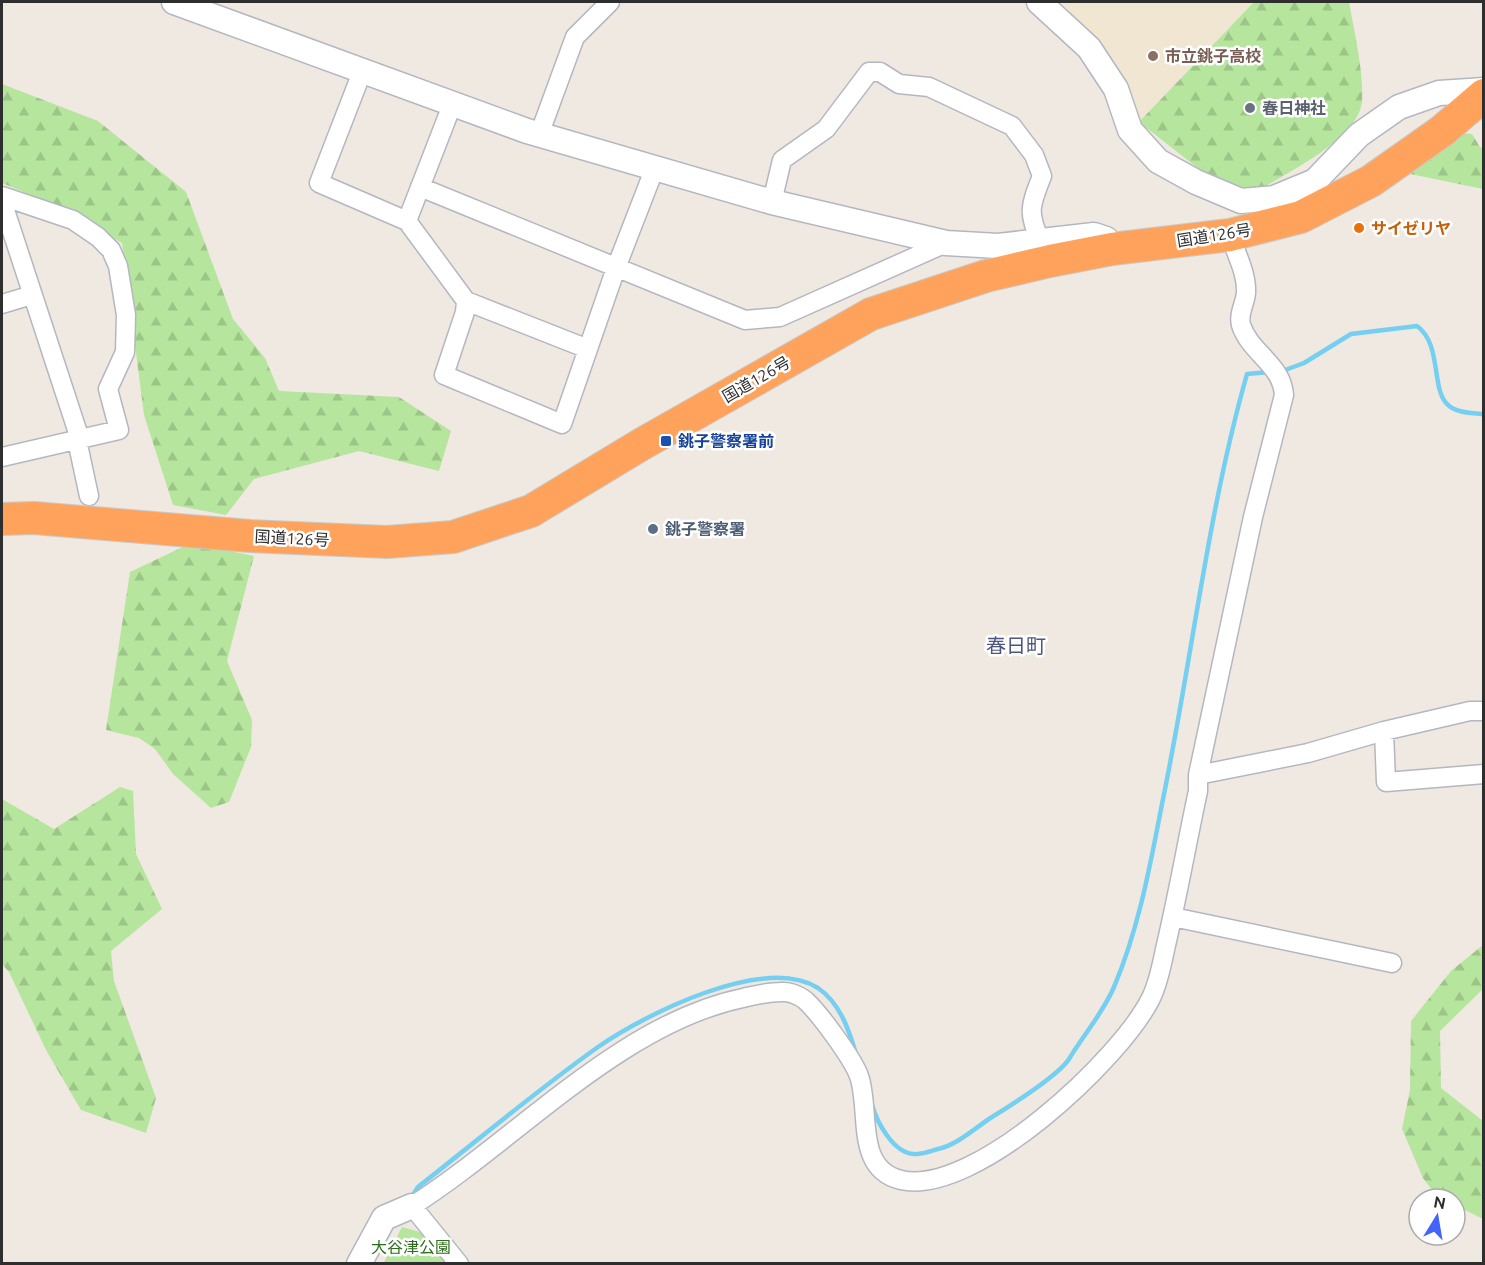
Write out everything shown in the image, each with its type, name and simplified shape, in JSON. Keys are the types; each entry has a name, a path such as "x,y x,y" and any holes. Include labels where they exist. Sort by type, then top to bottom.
{"highway":[{"name":"国道126号","path":"2,519 34,519 250,536 364,542 453,537 531,511 642,444 871,314 986,276 1112,249 1230,235 1301,217 1348,194 1442,131 1484,95"}],"street":[{"path":"174,2 539,135 654,170 772,202 946,243 998,246 1094,235 1107,239 1112,249"},
{"path":"539,135 575,37 610,2"},
{"path":"1039,2 1089,48 1116,89 1131,130 1158,161 1196,182 1241,201 1274,198 1315,181 1359,135 1399,107 1439,93 1484,90"},
{"path":"362,72 319,183 407,221 466,301 588,349"},
{"path":"772,202 782,160 826,129 869,72 880,72 899,84 929,87 1012,126 1034,155 1042,176 1030,205 1034,227 1041,242"},
{"path":"407,221 452,105"},
{"path":"466,301 465,312 444,375 562,424 616,268 654,170"},
{"path":"420,187 745,320 780,317 946,243"},
{"path":"2,196 73,220 105,244 111,250 118,266 126,315 124,352 108,389 120,430 2,457"},
{"path":"2,201 79,440 89,496"},
{"path":"360,1263 384,1218 412,1206 613,1058 676,1019 719,1003 787,991 805,1000 859,1076 867,1143 877,1165 902,1181 943,1177 966,1169 1039,1120 1072,1094 1103,1063 1151,999 1173,917 1198,791 1198,775 1253,517 1284,395 1283,384 1275,368 1248,339 1241,324 1240,313 1246,294 1242,269 1230,235"},
{"path":"2,304 33,294"},
{"path":"1198,775 1308,753 1384,731 1470,711 1484,711"},
{"path":"1384,731 1386,782 1484,774"},
{"path":"1173,917 1392,963"},
{"path":"412,1206 459,1263"}],"shaded area":[{"name":"市立銚子高校","path":"1063,2 1254,2 1136,124"}],"green space":[{"path":"1254,2 1349,2 1362,78 1362,101 1358,115 1348,129 1334,142 1318,155 1253,194 1199,169 1139,122"},
{"path":"2,84 98,121 186,192 233,319 265,358 279,391 399,397 451,431 439,471 359,451 254,479 226,515 173,505 144,415 122,243 50,203 2,183"},
{"path":"1455,132 1472,134 1483,148 1483,189 1396,171"},
{"path":"191,543 254,556 227,661 252,720 251,747 229,802 211,808 173,774 155,749 139,738 106,730 130,572"},
{"path":"120,787 133,791 136,854 162,909 111,951 114,981 156,1098 146,1133 81,1110 46,1050 9,972 2,964 2,799 54,829"},
{"path":"1483,945 1483,989 1440,1031 1441,1088 1483,1121 1483,1219 1467,1211 1467,1187 1430,1187 1423,1178 1402,1129 1410,1090 1411,1021 1451,971"},
{"name":"大谷津公園","path":"402,1227 427,1234 451,1264 383,1264"}],"waterway":[{"path":"1280,372 1304,363 1351,334 1417,326 1425,334 1430,344 1439,388 1447,404 1459,411 1484,414"},
{"path":"872,1105 887,1135 893,1143 906,1152 923,1153 952,1144 1034,1090 1064,1066 1109,997 1123,965 1148,874 1173,750 1210,534 1233,427 1247,374 1269,372"},
{"path":"411,1198 418,1187 598,1047 644,1020 705,993 737,983 767,978 795,979 818,988 838,1009 856,1054"}],"place":[{"name":"市立銚子高校","path":"1153,56"},
{"name":"春日神社","path":"1250,108"},
{"name":"サイゼリヤ","path":"1359,228"},
{"name":"銚子警察署前","path":"666,441"},
{"name":"銚子警察署","path":"653,529"}],"district":[{"name":"春日町","path":"1016,646"}]}
